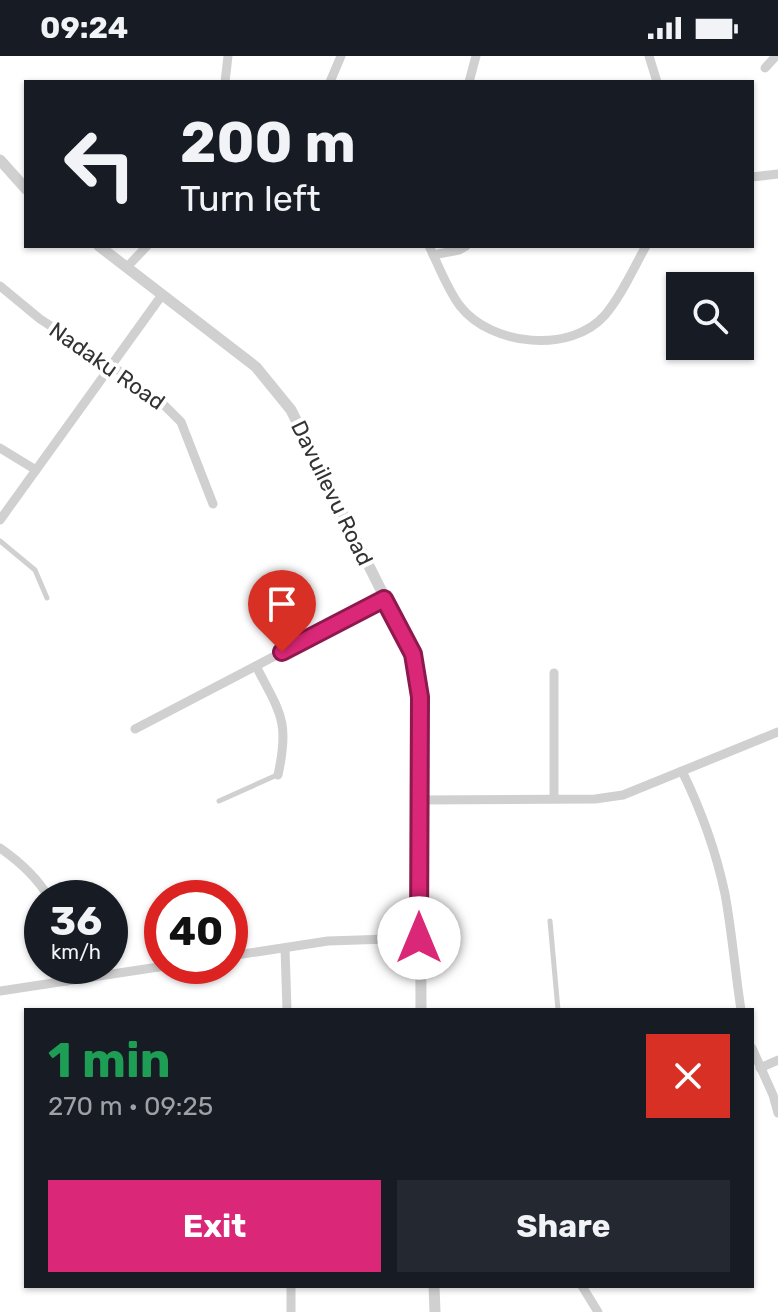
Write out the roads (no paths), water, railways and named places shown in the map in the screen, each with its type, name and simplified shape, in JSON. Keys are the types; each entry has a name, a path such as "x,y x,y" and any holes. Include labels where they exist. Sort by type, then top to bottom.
{"street":[{"path":"225,80 228,56"},
{"path":"331,80 341,56"},
{"path":"470,80 476,56"},
{"path":"649,56 656,80"},
{"path":"765,68 776,56"},
{"path":"0,160 24,187"},
{"path":"754,177 778,174"},
{"name":"Davuilevu Road","path":"102,248 256,367 291,410 413,654 420,697 421,1008"},
{"path":"127,267 145,248"},
{"path":"452,248 431,251 461,307 472,318 507,336 529,341 564,338 586,330 604,316 645,248"},
{"name":"Nadaku Road","path":"0,286 40,319 162,403 181,422 213,504"},
{"path":"0,520 162,295"},
{"path":"0,448 36,470"},
{"path":"135,729 384,599"},
{"path":"256,666 284,724 285,740 278,775"},
{"path":"554,673 554,798"},
{"path":"421,800 595,799 623,795 778,732"},
{"path":"682,771 703,818 719,867 741,1008"},
{"path":"0,848 37,880"},
{"path":"248,953 328,941 419,938"},
{"path":"285,948 287,1008"},
{"path":"0,991 47,984"},
{"path":"754,1053 778,1113"},
{"path":"760,1068 778,1060"},
{"path":"291,1288 291,1312"},
{"path":"434,1288 435,1312"},
{"path":"583,1288 598,1312"}],"lane":[{"path":"0,541 35,570 47,598"},
{"path":"219,801 278,775"},
{"path":"550,921 558,1008"}]}
